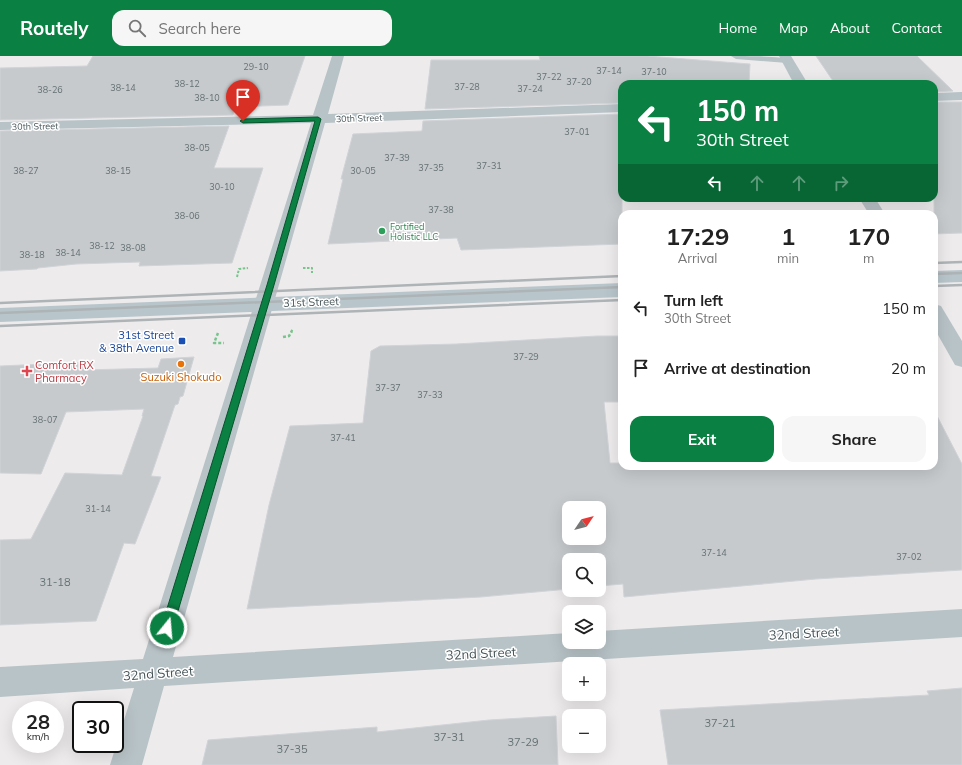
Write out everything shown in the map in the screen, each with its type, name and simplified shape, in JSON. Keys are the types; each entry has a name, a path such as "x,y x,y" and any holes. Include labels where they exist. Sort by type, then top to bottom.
{"main road":[{"path":"938,277 962,276"},
{"name":"31st Street","path":"0,315 618,290"}],"street":[{"path":"126,765 338,56"},
{"path":"786,58 799,80"},
{"path":"938,97 962,96"},
{"name":"30th Street","path":"0,126 318,119 618,108"},
{"path":"938,318 962,359"},
{"name":"32nd Street","path":"0,682 962,623"}],"lane":[{"path":"736,56 786,58"}],"path":[{"path":"237,277 239,268 251,268"},
{"path":"298,268 312,268 312,273"},
{"path":"281,338 289,336 293,328"},
{"path":"218,333 214,343 228,342"}],"building":[{"path":"93,56 305,56 288,105 235,107 233,115 0,120 0,68 87,66"},
{"path":"539,56 647,56 750,64 749,80 618,80 618,103 425,109 431,60 540,60"},
{"path":"816,56 917,56 953,91 938,92 938,80 832,80"},
{"path":"938,102 962,102 962,233 938,234 938,210 934,210 934,202 938,202"},
{"path":"618,114 618,202 622,202 622,210 618,210 618,244 461,250 457,238 328,244 343,179 341,179 353,134 422,131 423,121"},
{"path":"229,126 214,168 263,168 232,263 139,266 140,262 76,264 37,269 0,271 0,131"},
{"path":"618,336 618,402 604,402 610,463 618,463 618,470 938,470 938,418 962,464 962,570 816,579 624,597 623,584 606,585 606,553 562,553 562,590 481,597 247,609 269,505 290,426 363,423 371,351 380,346"},
{"path":"194,357 183,396 180,397 178,404 175,405 151,476 161,477 135,544 124,543 96,621 0,625 0,540 31,539 65,473 122,475 143,416 144,409 66,412 41,474 0,473 0,366 87,362 84,370 158,368 161,359"},
{"path":"962,688 962,765 668,765 660,710 929,695 927,691"},
{"path":"556,716 558,765 202,765 208,740 377,727 377,732 489,720"}],"railway":[{"path":"938,263 962,262"},
{"path":"938,274 962,273"},
{"path":"0,303 618,276"},
{"path":"938,286 962,285"},
{"path":"0,313 618,287"},
{"path":"0,326 618,300"}],"place":[{"name":"Fortified Holistic LLC","path":"382,231"},
{"name":"31st Street & 38th Avenue","path":"182,341"},
{"name":"Suzuki Shokudo","path":"181,364"},
{"name":"Comfort RX Pharmacy","path":"27,371"}],"route":[{"path":"167,628 318,119 243,121"}]}
